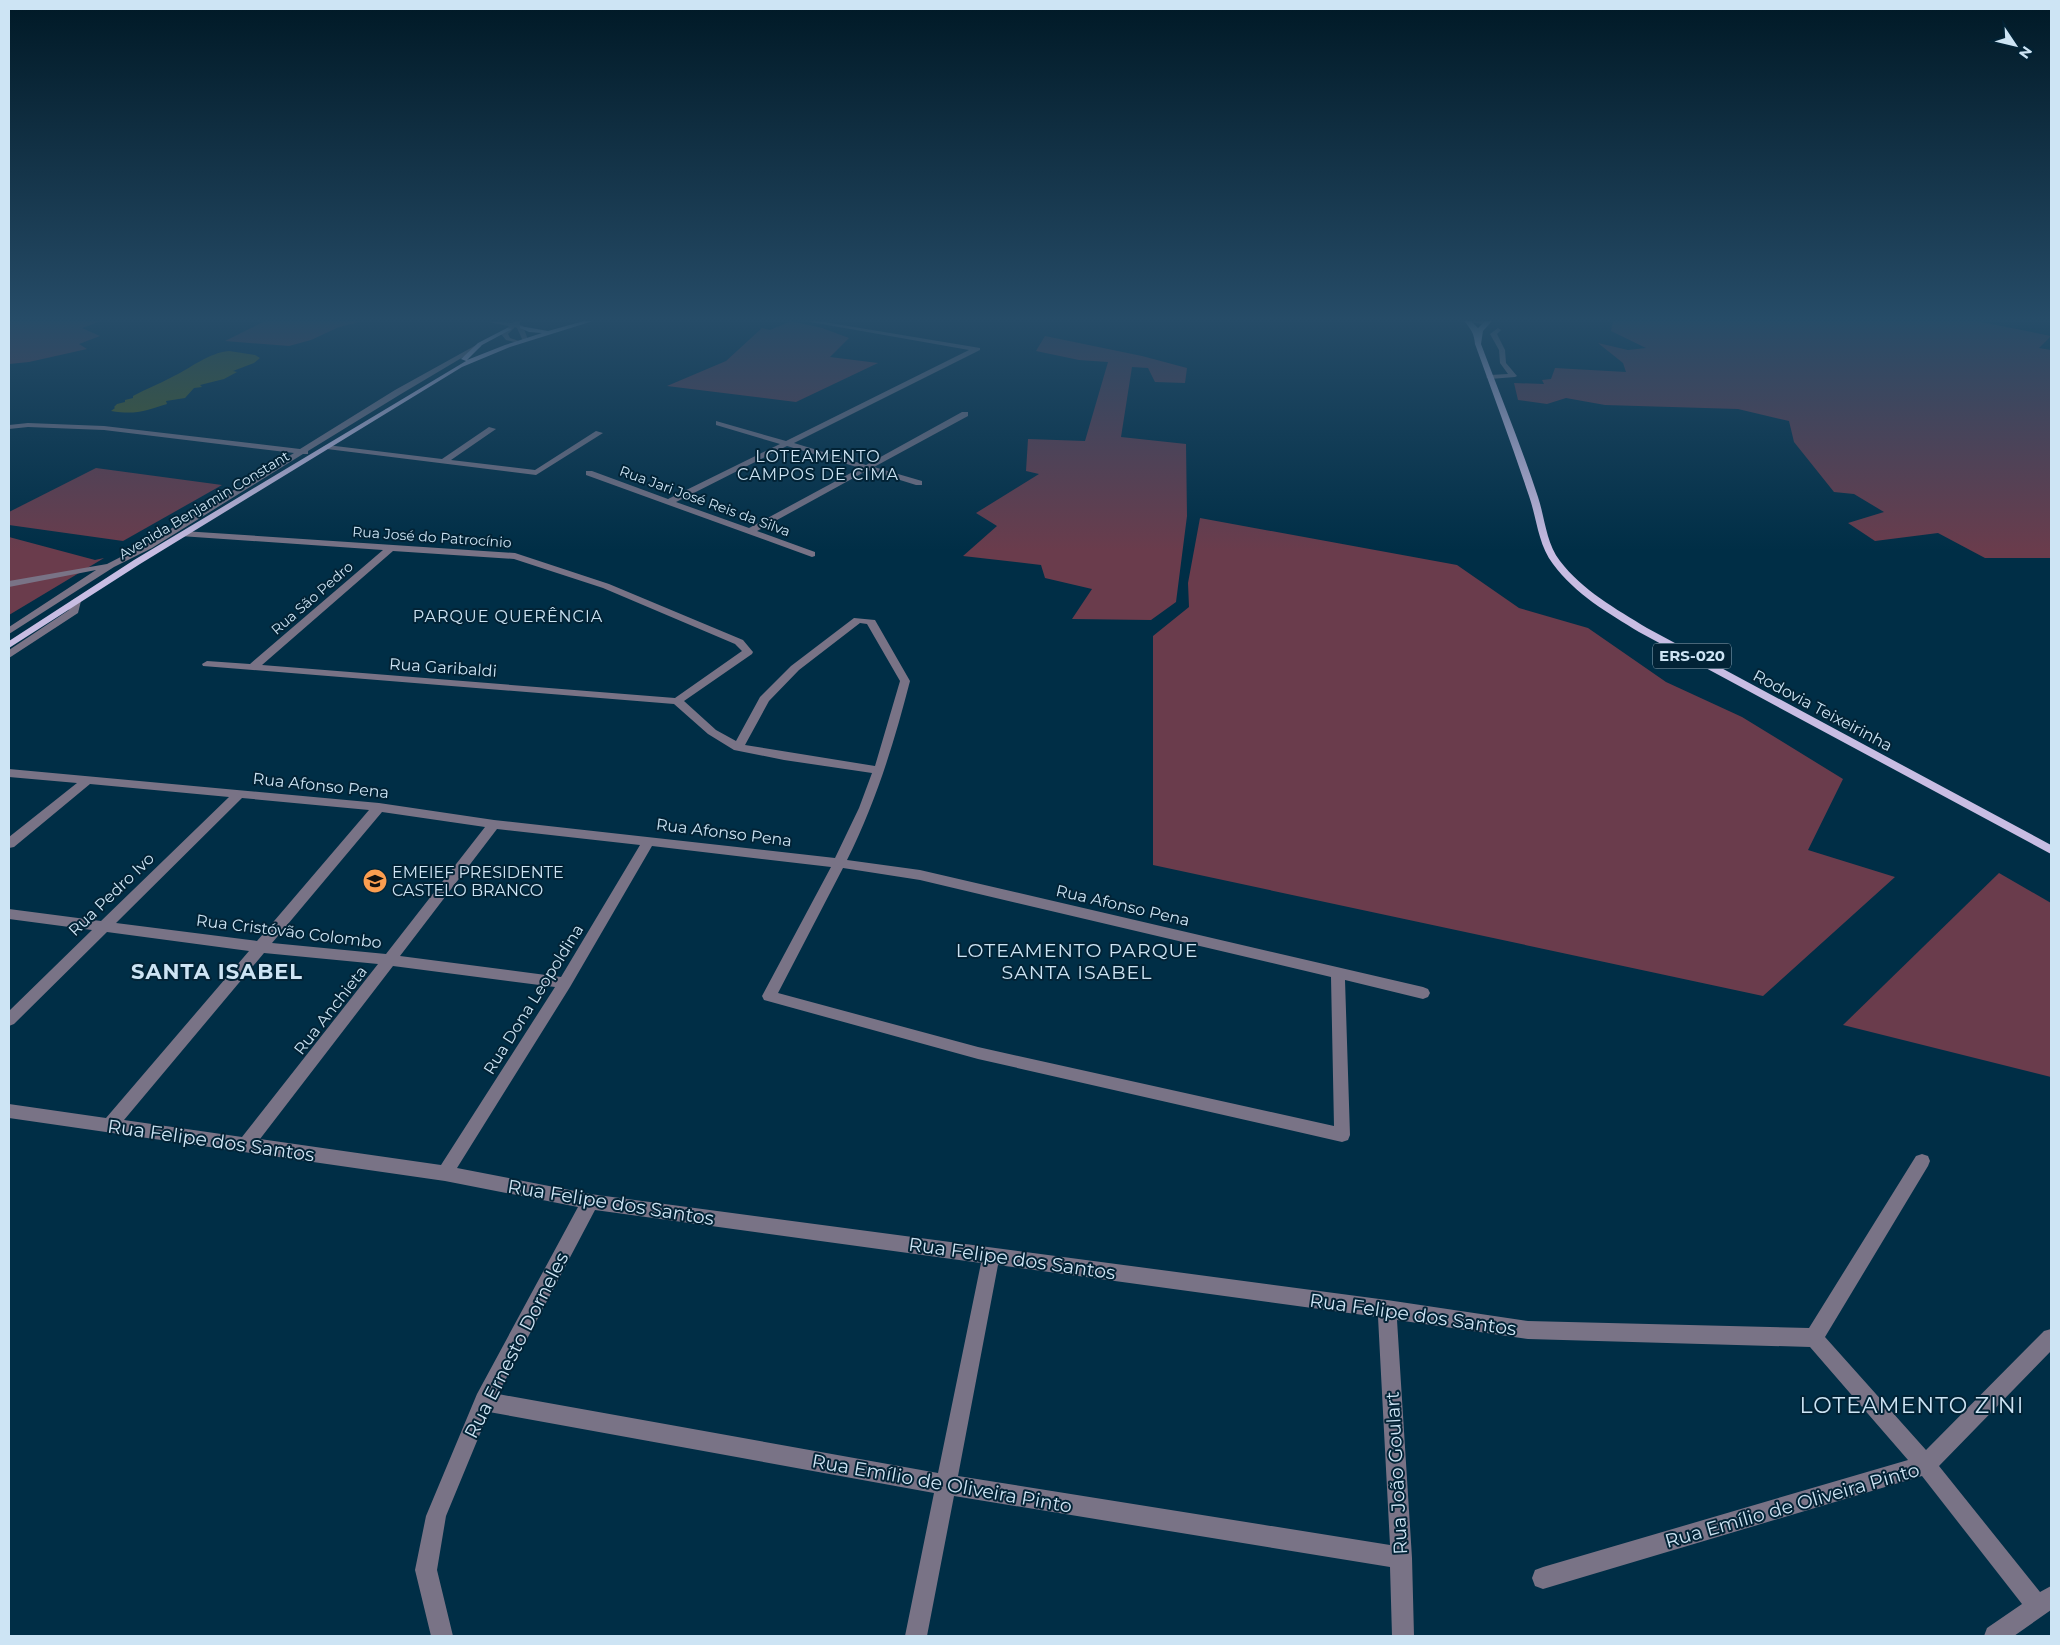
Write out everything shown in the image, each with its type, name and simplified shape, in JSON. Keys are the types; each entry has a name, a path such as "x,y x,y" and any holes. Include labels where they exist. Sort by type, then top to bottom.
{"main road":[{"name":"Avenida Benjamin Constant","path":"9,645 137,562 408,398"},
{"name":"Rodovia Teixeirinha","path":"1497,398 1534,499 1548,545 1555,561 1572,580 1603,605 1643,630 2051,850"}],"street":[{"name":"Avenida Benjamin Constant","path":"9,631 111,565 149,546 389,398"},
{"path":"669,502 880,398"},
{"path":"748,532 965,414"},
{"path":"719,422 919,483"},
{"path":"9,427 28,425 104,428 318,453"},
{"path":"444,461 492,429"},
{"path":"327,447 536,473 599,433"},
{"name":"Rua Jari José Reis da Silva","path":"589,473 812,554"},
{"name":"Rua José do Patrocínio","path":"183,534 515,556 542,564 606,586 739,642 748,652 677,701"},
{"name":"Rua São Pedro","path":"252,668 390,548"},
{"path":"9,584 137,562"},
{"name":"Avenida Benjamin Constant","path":"9,655 74,611 76,601"},
{"path":"738,747 764,699 781,680 851,624 858,620 871,622 900,669 905,681 880,770 865,808 839,863 769,996 978,1053 1342,1135 1338,973"},
{"name":"Rua Garibaldi","path":"207,664 677,701"},
{"path":"677,701 712,732 738,747 784,756 880,770"},
{"name":"Rua Afonso Pena","path":"9,773 378,808 494,824 839,863 920,875 1423,993"},
{"path":"9,844 88,780"},
{"name":"Rua Pedro Ivo","path":"9,1020 239,794"},
{"path":"110,1126 378,808"},
{"name":"Rua Anchieta","path":"246,1145 494,824"},
{"name":"Rua Dona Leopoldina","path":"445,1173 565,983 649,841"},
{"name":"Rua Cristóvão Colombo","path":"9,914 261,947 390,960 565,983"},
{"name":"Rua Felipe dos Santos","path":"9,1111 445,1173 590,1202 1387,1309 1528,1330 1814,1338"},
{"path":"1922,1161 1814,1338 2044,1601 1995,1636"},
{"name":"Rua Ernesto Dorneles","path":"442,1636 426,1570 436,1516 484,1401 590,1202"},
{"path":"916,1636 991,1256"},
{"name":"Rua João Goulart","path":"1387,1309 1404,1636"},
{"name":"Rua Emílio de Oliveira Pinto","path":"1544,1578 1926,1465 2051,1338"},
{"name":"Rua Emílio de Oliveira Pinto","path":"484,1401 947,1485 1401,1558"}],"shaded area":[{"path":"133,398 185,398 166,401 167,404 140,412 111,411 117,404"},
{"path":"762,398 805,398 796,402"},
{"path":"1098,398 1127,398 1121,437 1186,444 1187,516 1176,602 1151,620 1072,619 1092,589 1045,578 1041,565 963,556 997,526 976,513 1039,474 1026,471 1028,439 1085,441"},
{"path":"1517,398 2051,398 2051,558 1985,558 1938,533 1875,541 1848,523 1884,512 1854,494 1834,492 1794,442 1789,421 1738,409 1605,405 1566,398 1547,404 1518,400"},
{"path":"96,468 222,485 123,541 9,525 9,512"},
{"path":"1200,518 1457,565 1519,608 1588,628 1666,682 1742,717 1843,779 1808,850 1895,877 1763,996 1153,865 1153,636 1189,607 1188,583"},
{"path":"9,537 95,560 104,558 9,615"},
{"path":"1999,873 2051,903 2051,1077 1843,1025"}],"place":[{"name":"EMEIEF PRESIDENTE CASTELO BRANCO","path":"375,881"}],"district":[{"name":"LOTEAMENTO CAMPOS DE CIMA","path":"818,465"},
{"name":"PARQUE QUERÊNCIA","path":"508,616"},
{"name":"LOTEAMENTO PARQUE SANTA ISABEL","path":"1077,961"},
{"name":"SANTA ISABEL","path":"217,972"},
{"name":"LOTEAMENTO ZINI","path":"1912,1405"}]}
